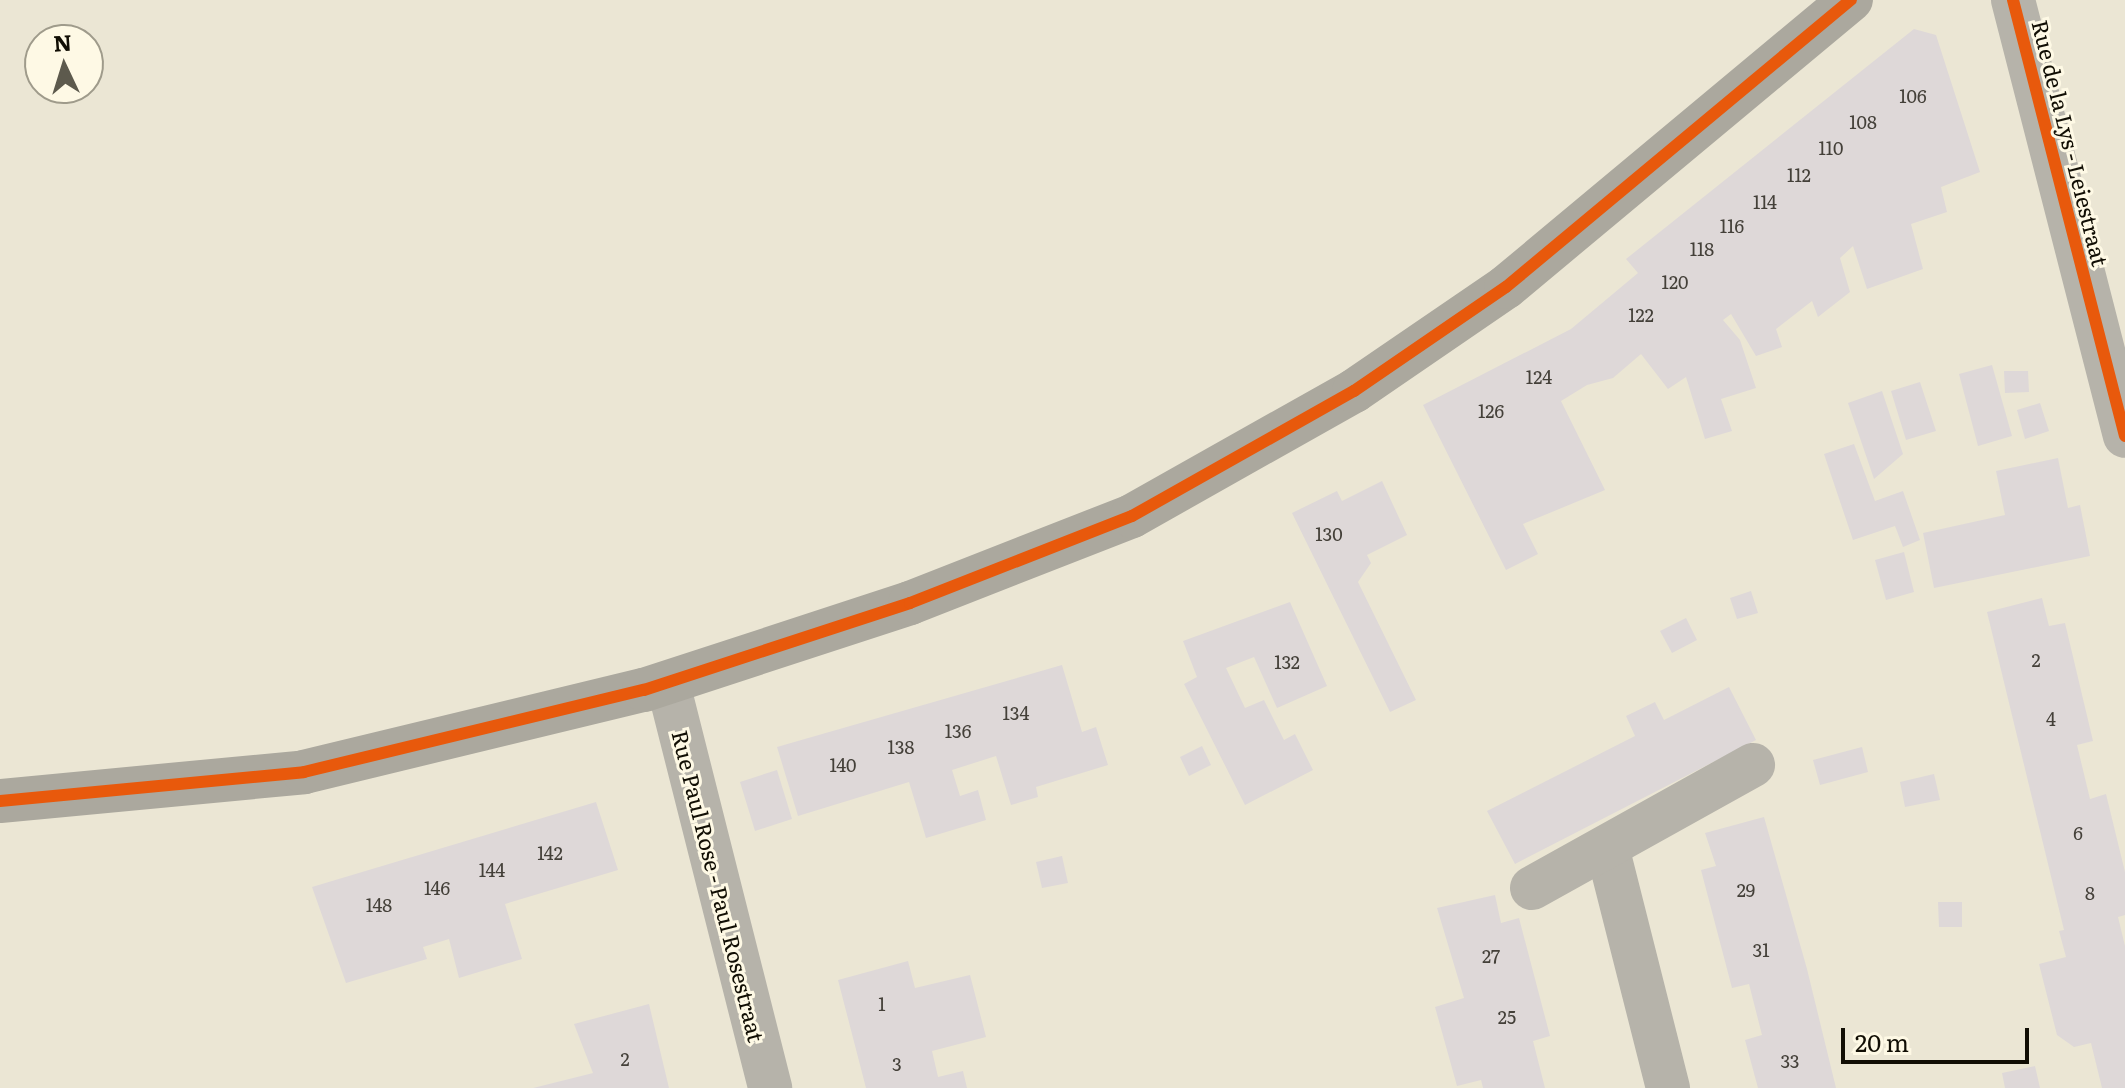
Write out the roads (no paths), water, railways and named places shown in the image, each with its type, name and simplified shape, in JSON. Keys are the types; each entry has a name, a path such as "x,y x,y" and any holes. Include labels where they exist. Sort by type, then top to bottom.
{"street":[{"path":"0,801 304,772 668,684 910,603 1132,516 1354,391 1506,287 1851,0"},
{"name":"Rue de la Lys - Leiestraat","path":"2013,0 2125,436"},
{"name":"Rue Paul Rose - Paul Rosestraat","path":"668,684 770,1088"},
{"path":"1532,888 1753,765"},
{"path":"1607,847 1668,1088"}]}
